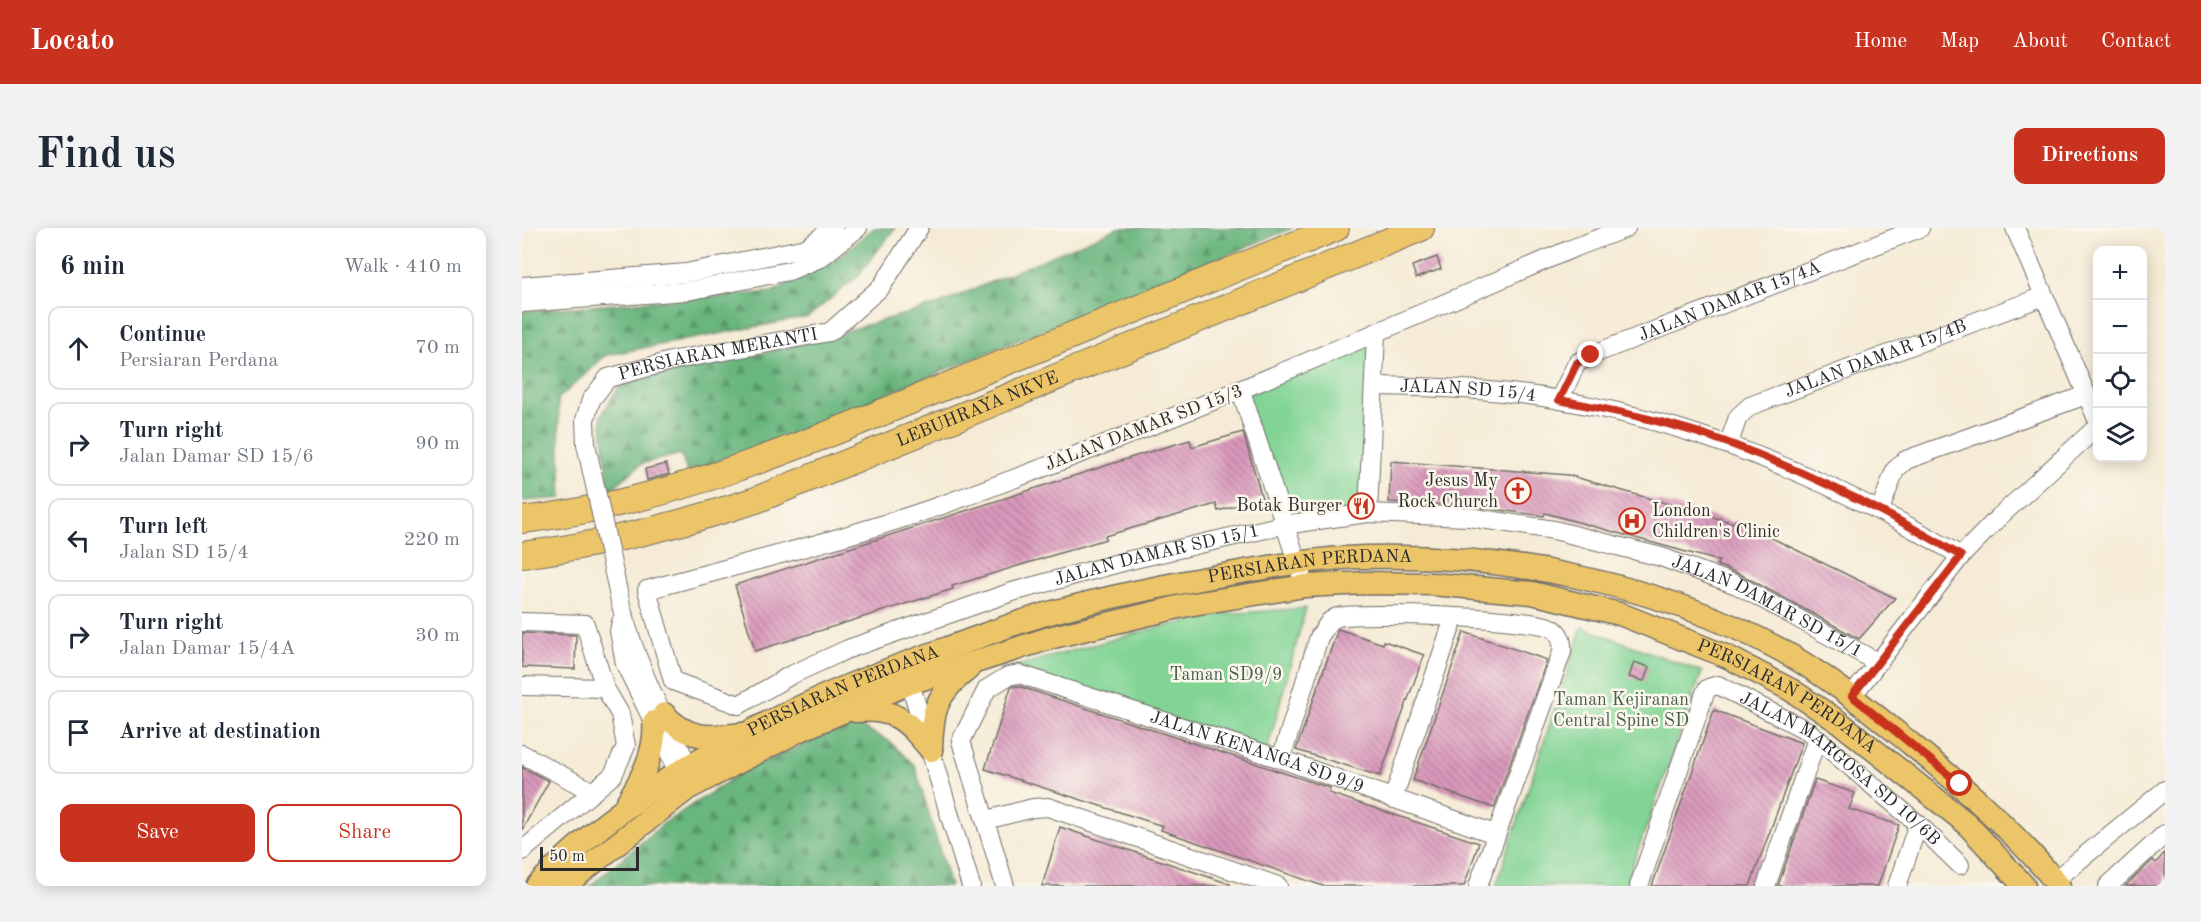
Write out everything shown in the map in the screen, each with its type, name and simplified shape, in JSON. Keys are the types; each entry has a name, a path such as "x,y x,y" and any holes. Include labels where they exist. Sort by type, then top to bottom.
{"highway":[{"name":"LEBUHRAYA NKVE","path":"522,520 565,515 637,498 751,465 1336,228"},
{"name":"LEBUHRAYA NKVE","path":"522,555 579,548 664,528 756,500 1421,228"}],"main road":[{"name":"PERSIARAN PERDANA","path":"564,886 688,778 750,734 791,712 867,679 942,650 1053,612 1193,580 1297,562 1366,557 1440,559 1537,569 1629,590 1725,624 1781,651 1852,696 1960,784 2057,883"},
{"path":"1532,594 1537,569"},
{"name":"PERSIARAN PERDANA","path":"537,886 624,808 688,778 910,683 1053,637 1188,605 1305,586 1432,584 1532,594 1620,614 1728,657 1791,690 1839,722 1966,823 2024,886"},
{"path":"931,750 932,718 937,703 946,688 978,661"},
{"path":"839,713 879,710 896,715 910,724 931,750"},
{"path":"624,808 637,787 653,748 659,718 677,728 698,735 722,737 750,734"}],"street":[{"path":"522,303 552,293 686,273 806,248 833,228"},
{"path":"522,286 552,293 687,291 789,270 820,258 858,228"},
{"name":"PERSIARAN MERANTI","path":"688,778 659,718 622,614 586,444 585,420 591,399 608,378 675,360 830,332 881,287 919,228"},
{"name":"JALAN DAMAR SD 15/3","path":"647,590 939,506 1241,391 1570,249 1626,228"},
{"name":"JALAN DAMAR 15/4A","path":"1559,400 1577,363 1591,355 1920,228"},
{"path":"1852,696 1961,556 1998,518 2094,430 2097,420 2014,228"},
{"name":"JALAN DAMAR 15/4B","path":"1729,443 1738,417 1750,406 2044,296"},
{"path":"1368,513 1376,333"},
{"name":"JALAN SD 15/4","path":"1374,386 1448,388 1559,400 1674,426 1729,443 1808,476 1880,510 1961,556"},
{"path":"1241,391 1283,525 1305,586"},
{"path":"1880,510 1895,470 1906,460 2086,395"},
{"name":"JALAN DAMAR SD 15/1","path":"647,590 674,681 739,705 791,675 848,649 1012,592 1130,560 1283,525 1368,513 1469,518 1554,530 1661,557 1737,585 1877,662"},
{"path":"1281,759 1319,637 1330,621 1346,616 1454,618 1535,624 1552,628 1561,639 1562,652 1478,886"},
{"path":"1393,799 1454,618"},
{"path":"522,622 585,624 605,688 620,714 626,746 613,775 522,851"},
{"path":"910,683 916,671 942,650"},
{"name":"JALAN KENANGA SD 9/9","path":"986,820 963,747 963,735 987,689 1008,676 1019,674 1281,759 1495,834"},
{"path":"867,679 900,677 910,683 971,886"},
{"path":"522,686 605,688"},
{"name":"JALAN MARGOSA SD 10/6B","path":"1639,886 1705,693 1713,686 1724,686 1808,731 1918,824 1960,865"},
{"path":"1766,886 1817,739"},
{"path":"522,754 593,792"},
{"path":"2057,883 2165,790"},
{"path":"1005,886 986,820 1033,808 1048,807 1278,886"},
{"path":"1897,886 1918,824"},
{"path":"2108,886 2165,834"}],"green space":[{"path":"874,228 895,228 857,277 808,317 606,355 558,399 562,498 522,501 522,311 772,292 832,262"},
{"path":"1118,228 1293,228 752,449 687,472 681,454 641,464 609,491 601,416 621,384 785,348 937,305"},
{"path":"1371,339 1364,508 1287,521 1246,395"},
{"name":"Taman SD9/9","path":"1306,608 1267,751 1013,667 1151,629 1225,614"},
{"name":"Taman Kejiranan Central Spine SD","path":"1582,627 1702,672 1625,886 1496,886"},
{"path":"852,723 889,741 915,766 950,886 590,886 663,824 747,769"}],"building":[{"path":"1437,257 1441,269 1416,278 1412,266"},
{"path":"1243,432 1262,498 1218,511 1216,504 1105,536 1106,539 952,586 953,589 755,651 735,585 1139,455 1190,440 1192,447"},
{"path":"1391,461 1568,475 1734,523 1735,520 1895,598 1859,639 1742,575 1717,565 1719,561 1545,513 1544,516 1471,506 1389,502"},
{"path":"666,464 669,474 647,480 645,469"},
{"path":"1338,629 1383,644 1384,641 1424,655 1380,776 1296,750"},
{"path":"1464,632 1547,660 1494,808 1413,780"},
{"path":"522,633 576,635 575,669 522,667"},
{"path":"1634,662 1649,667 1644,681 1629,677"},
{"path":"1018,686 1330,788 1329,793 1479,843 1464,886 1323,886 1161,830 1163,826 985,769 1011,687"},
{"path":"1714,710 1802,743 1750,886 1652,886"},
{"path":"522,767 549,781 522,830"},
{"path":"1815,780 1855,793 1849,809 1899,825 1878,886 1778,886"},
{"path":"1060,827 1230,884 1230,886 1042,886"},
{"path":"2165,852 2165,886 2125,886 2153,860 2156,863"}],"place":[{"name":"Jesus My Rock Church","path":"1518,491"},
{"name":"Botak Burger","path":"1361,506"},
{"name":"London Children's Clinic","path":"1632,521"}],"route":[{"path":"1591,355 1577,363 1568,376 1559,400 1674,426 1729,443 1872,506 1961,556 1852,696 1960,784"}]}
